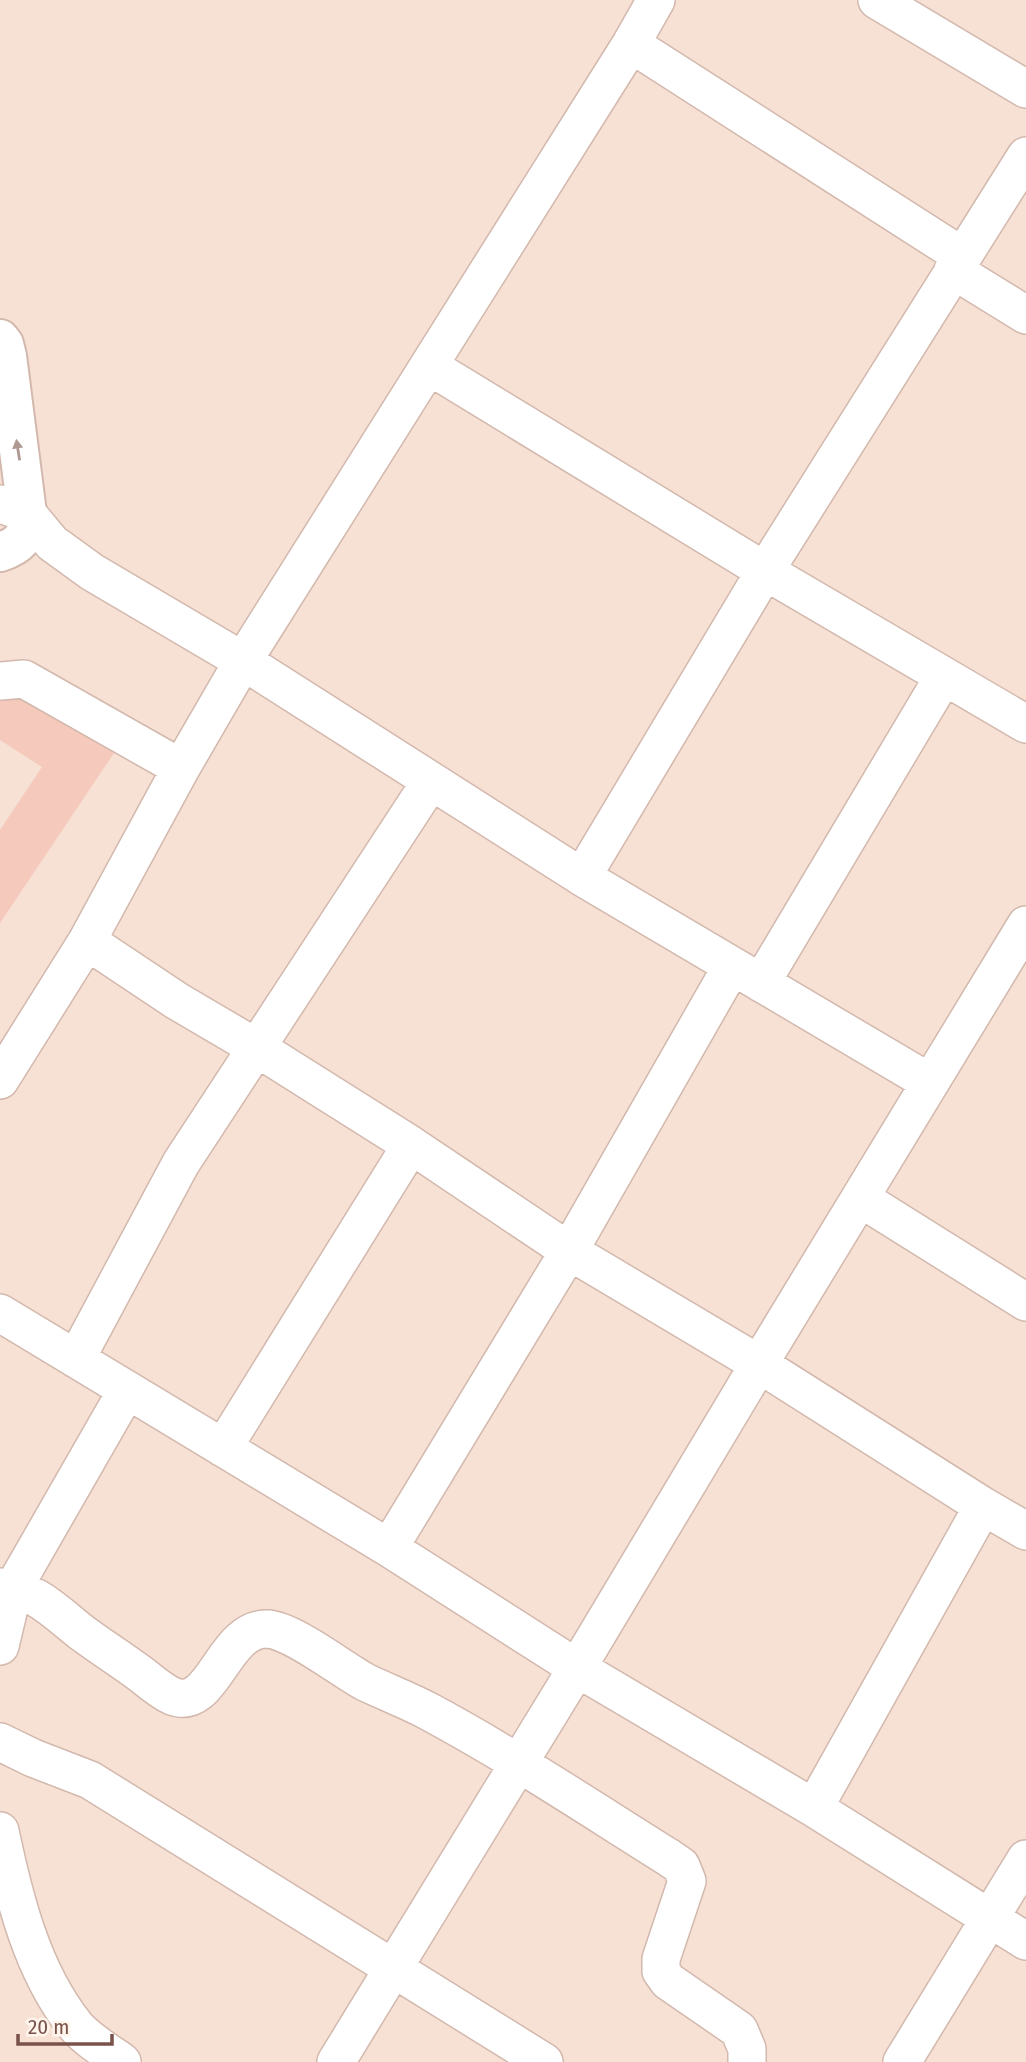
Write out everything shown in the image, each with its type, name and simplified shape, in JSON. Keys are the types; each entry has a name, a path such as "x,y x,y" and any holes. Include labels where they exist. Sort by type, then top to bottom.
{"street":[{"path":"0,1080 87,941 243,661 631,44 656,0"},
{"path":"877,0 1026,89"},
{"path":"631,44 957,263 1026,315"},
{"path":"582,877 765,571 1026,156"},
{"path":"0,339 7,356 14,508 29,522 25,536 19,542 3,549"},
{"path":"429,366 765,571 1026,724"},
{"path":"14,508 52,543 92,572 243,661 582,877 929,1082"},
{"path":"3,549 92,572"},
{"path":"389,1548 569,1251 747,974 944,676"},
{"path":"0,681 24,679 181,768"},
{"path":"76,1359 181,1163 431,780"},
{"path":"336,2062 577,1668 929,1082 1014,971 1026,925"},
{"path":"87,941 177,1001 411,1145 569,1251 758,1364 1026,1531"},
{"path":"223,1448 411,1145"},
{"path":"860,1198 1026,1302"},
{"path":"0,1313 389,1548 577,1668 814,1808 1026,1941"},
{"path":"0,1646 7,1587 127,1390"},
{"path":"814,1808 983,1506"},
{"path":"7,1587 49,1606 171,1695 184,1699 195,1696 223,1664 240,1639 251,1631 270,1629 295,1639 364,1681 427,1711 518,1764 681,1866 687,1881 661,1959 661,1971 668,1981 739,2030 747,2049 747,2062"},
{"path":"0,1742 90,1780 544,2062"},
{"path":"0,1831 21,1914 45,1979 77,2028 122,2062"},
{"path":"902,2062 1026,1859"}],"shaded area":[{"path":"0,0 1026,0 1026,2062 0,2062"}],"building":[{"path":"14,685 114,753 0,923 0,830 42,767 0,740 0,687"}]}
